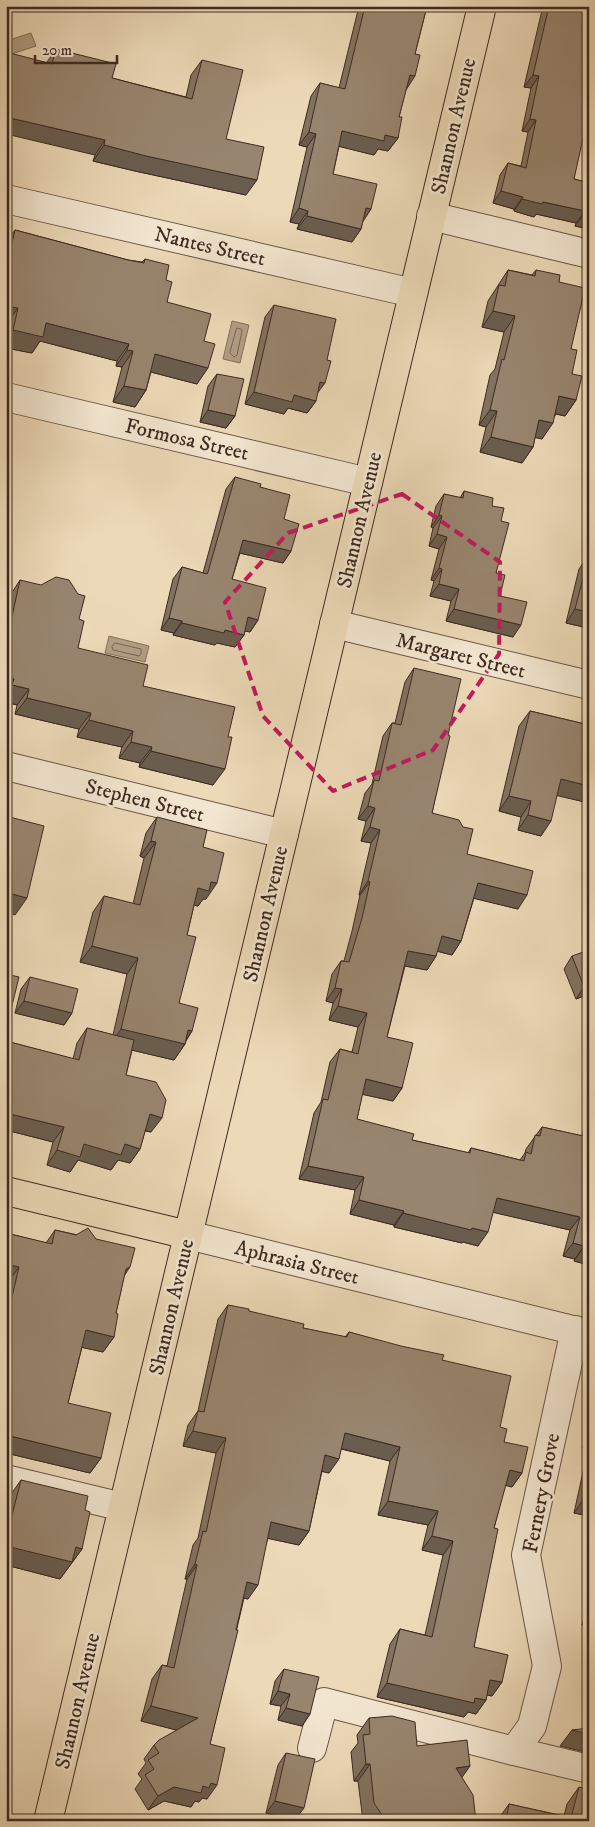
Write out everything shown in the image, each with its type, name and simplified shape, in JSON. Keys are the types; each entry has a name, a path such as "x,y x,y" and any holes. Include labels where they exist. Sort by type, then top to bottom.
{"main road":[{"name":"Shannon Avenue","path":"48,1821 482,6"},
{"name":"Aphrasia Street","path":"6,1191 188,1235"}],"street":[{"name":"Nantes Street","path":"6,199 413,293"},
{"path":"432,216 589,254"},
{"name":"Formosa Street","path":"6,397 368,482"},
{"name":"Margaret Street","path":"334,624 589,686"},
{"name":"Stephen Street","path":"6,766 284,834"},
{"name":"Aphrasia Street","path":"188,1235 582,1332"},
{"name":"Fernery Grove","path":"514,1751 532,1726 547,1666 526,1555 582,1332"},
{"path":"6,1479 123,1507"},
{"path":"312,1748 324,1702 589,1769"}],"highlighted area":[{"path":"402,494 500,562 499,654 433,750 333,791 263,716 225,602 288,533"}],"water":[{"path":"31,33 36,46 6,56 6,41"},
{"path":"232,321 249,325 240,363 223,359"},
{"path":"109,636 149,646 145,662 105,653"}],"building":[{"path":"365,6 427,6 415,54 420,55 415,76 410,75 399,117 402,117 398,138 385,135 384,141 342,131 333,174 377,184 371,209 366,208 361,229 307,216 308,211 299,208 316,134 309,132 320,83 345,89"},
{"path":"549,6 589,6 589,111 574,179 589,183 589,215 584,214 585,211 543,202 542,204 501,191 508,163 526,168 536,120 530,119 539,76 533,75"},
{"path":"56,49 116,64 112,78 192,99 202,60 243,70 226,139 264,147 257,180 146,156 104,145 105,140 6,117 6,52 52,64"},
{"path":"15,230 128,260 144,263 145,259 169,265 166,280 172,282 167,302 211,314 204,341 215,344 208,368 155,354 146,390 124,386 133,351 127,350 129,344 46,323 43,337 13,330 18,308 6,306 6,270"},
{"path":"508,270 535,276 536,270 560,275 559,282 585,288 571,349 577,350 572,374 582,376 576,400 559,396 553,423 539,420 533,447 491,437 497,411 490,410 502,359 504,360 515,316 493,311 499,285 505,286"},
{"path":"274,305 336,319 327,360 331,361 325,383 320,382 316,401 294,395 292,402 254,392"},
{"path":"217,374 244,379 235,416 208,410"},
{"path":"235,477 261,484 260,487 290,495 284,519 299,524 291,551 243,540 232,579 266,588 258,620 248,617 244,635 225,630 224,633 169,618 182,567 207,574 208,572"},
{"path":"464,491 493,498 492,506 504,508 501,521 509,523 496,573 505,575 500,596 527,602 521,625 454,609 459,589 439,584 442,569 439,568 447,537 437,534 442,516 439,515 444,494 463,498"},
{"path":"589,555 589,612 575,609"},
{"path":"56,577 69,580 78,594 85,596 79,619 84,621 78,648 148,665 143,686 235,707 228,737 232,737 225,769 151,751 152,747 131,742 133,731 89,720 91,713 27,698 29,689 12,685 14,679 6,677 6,643 20,580 41,585"},
{"path":"414,668 461,679 432,813 459,820 463,827 473,829 467,854 533,871 527,895 478,883 461,941 442,936 436,956 408,951 387,1037 413,1043 402,1088 366,1079 357,1119 414,1134 412,1140 470,1153 471,1148 524,1161 526,1152 531,1154 535,1135 540,1136 542,1127 589,1136 589,1249 573,1243 580,1217 497,1198 488,1232 472,1228 471,1230 359,1200 364,1177 308,1166 323,1099 328,1100 340,1049 358,1054 367,1013 338,1006 342,989 335,988 341,961 349,962 362,918 370,882 368,881 380,830 370,827 375,808 368,806 374,780 379,781 392,723 401,725"},
{"path":"530,711 589,725 589,786 561,779 551,821 528,815 531,801 509,796"},
{"path":"6,816 44,826 27,898 12,894 8,909 6,909"},
{"path":"157,817 207,830 203,847 224,853 217,883 211,882 209,891 198,888 187,935 196,937 179,1003 198,1008 192,1031 188,1030 185,1044 121,1029 138,958 92,946 104,896 140,905 156,842 151,841"},
{"path":"589,950 589,985 584,987 572,956"},
{"path":"6,974 19,977 6,1030"},
{"path":"30,977 78,989 72,1013 24,1001"},
{"path":"87,1028 134,1040 126,1075 156,1082 166,1100 162,1118 150,1114 140,1149 125,1144 121,1155 84,1144 80,1157 57,1150 64,1127 6,1113 6,1041 79,1060"},
{"path":"88,1228 96,1239 135,1248 130,1267 126,1269 116,1313 118,1314 114,1337 86,1330 68,1403 111,1413 101,1458 6,1435 6,1322 19,1267 6,1264 6,1233 52,1244 55,1230 76,1235"},
{"path":"228,1305 304,1324 303,1328 347,1337 349,1332 444,1355 442,1360 511,1376 500,1427 507,1429 504,1442 528,1447 522,1473 510,1470 494,1528 498,1529 474,1647 508,1655 502,1682 490,1680 486,1700 475,1698 474,1703 387,1683 400,1629 432,1637 453,1541 432,1536 438,1511 388,1501 400,1447 345,1433 339,1459 325,1455 309,1531 271,1522 258,1585 247,1582 236,1630 238,1630 210,1744 225,1748 217,1785 211,1783 209,1788 203,1786 201,1793 174,1787 158,1796 145,1775 154,1769 148,1760 159,1753 154,1745 159,1740 198,1718 151,1706 162,1665 174,1668 197,1565 195,1564 203,1531 206,1532 207,1528 226,1438 193,1431 198,1411 204,1412"},
{"path":"589,1479 589,1498 585,1497"},
{"path":"21,1480 88,1496 85,1510 90,1512 82,1549 76,1547 72,1562 6,1546 6,1539"},
{"path":"284,1669 319,1677 310,1714 286,1708 290,1694 278,1691"},
{"path":"392,1716 415,1722 417,1746 467,1740 470,1766 456,1768 473,1795 476,1821 386,1821 374,1803 370,1764 366,1764 363,1735 370,1734 369,1718"},
{"path":"589,1728 589,1734 572,1730"},
{"path":"286,1753 315,1759 304,1808 275,1801"},
{"path":"579,1787 589,1789 589,1821 506,1821 509,1804 571,1818"}]}
